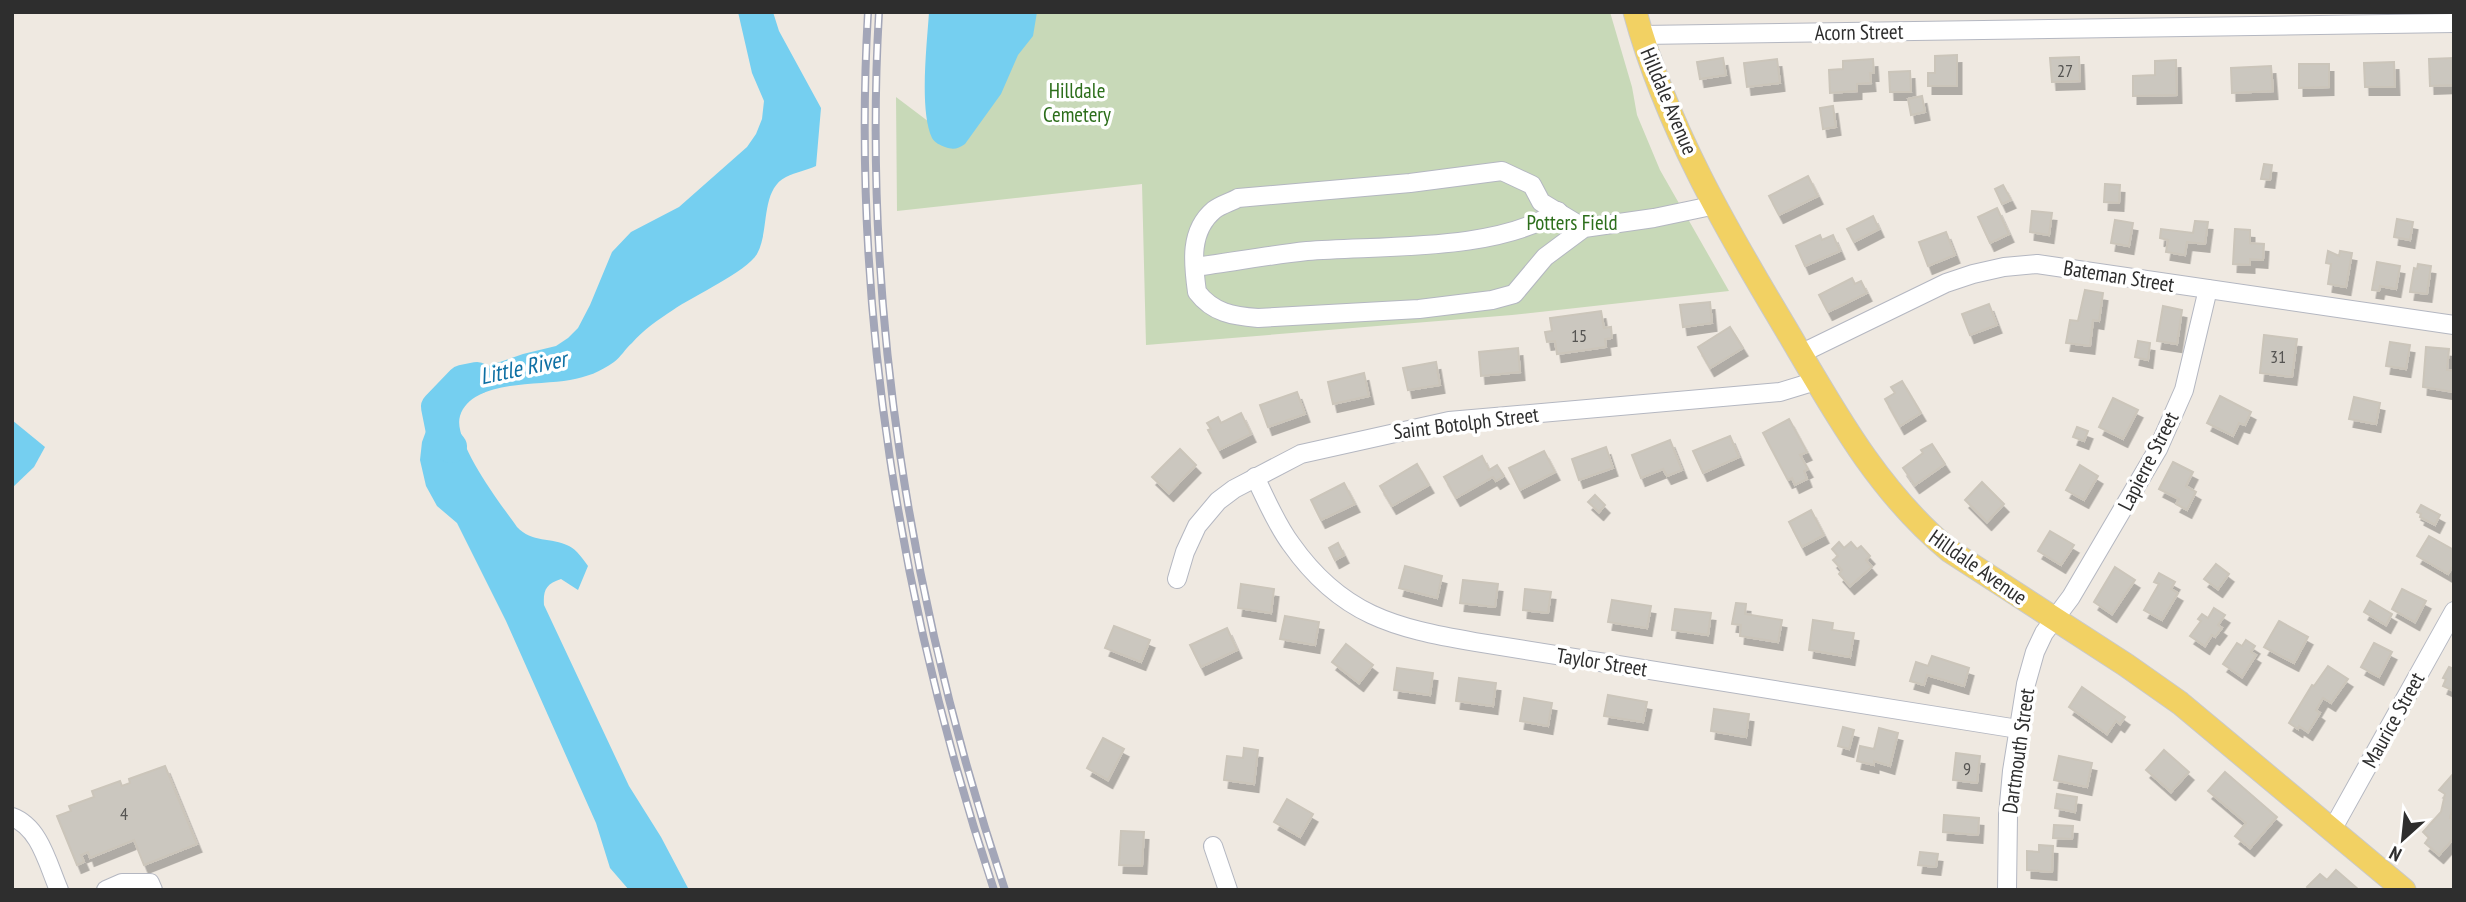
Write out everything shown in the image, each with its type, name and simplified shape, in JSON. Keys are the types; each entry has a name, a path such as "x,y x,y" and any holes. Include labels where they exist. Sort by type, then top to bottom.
{"main road":[{"name":"Hilldale Avenue","path":"1636,12 1663,98 1716,205 1816,381 1868,464 1892,495 1926,531 1979,571 2180,703 2404,890"}],"street":[{"path":"1928,12 1929,31"},
{"name":"Acorn Street","path":"1642,35 1929,31 2216,19 2454,23"},
{"path":"1584,229 1541,202 1532,185 1502,171 1410,183 1238,198 1215,209 1201,225 1193,244 1197,292 1214,310 1233,316 1258,318 1419,309 1492,300 1514,294 1545,257 1584,229 1716,205"},
{"path":"1195,267 1294,253 1488,237 1535,225 1558,211"},
{"name":"Bateman Street","path":"1800,354 1946,283 2004,267 2037,264 2454,325"},
{"name":"Lapierre Street","path":"2055,619 2071,597 2158,449 2184,390 2208,289"},
{"name":"Saint Botolph Street","path":"1177,579 1189,543 1207,513 1226,495 1301,454 1450,421 1780,392 1816,381"},
{"name":"Taylor Street","path":"1255,477 1290,543 1313,571 1333,591 1356,607 1400,627 1489,644 2018,729"},
{"name":"Maurice Street","path":"2332,830 2454,611"},
{"name":"Dartmouth Street","path":"2007,890 2008,815 2018,729 2035,652 2044,633 2055,619"},
{"path":"12,817 20,820 35,835 59,890"},
{"path":"1213,846 1228,890"},
{"path":"106,890 122,883 150,883 153,890"}],"green space":[{"path":"1016,12 1610,12 1632,87 1637,115 1660,170 1729,291 1512,315 1146,345 1142,184 897,211 896,97 949,137"}],"water":[{"path":"738,12 773,12 779,31 821,108 816,166 786,177 772,191 757,254 731,276 651,325 604,369 570,380 492,390 467,404 460,416 463,441 471,457 517,527 535,538 569,546 588,566 578,590 561,579 549,585 544,595 544,605 629,786 661,837 689,890 629,890 610,868 596,823 506,621 457,523 437,506 426,486 420,460 422,442 429,423 457,377 523,354 556,346 568,338 578,328 590,305 612,252 631,232 679,207 747,147 762,119 764,101 752,73"},
{"path":"929,12 1037,12 1033,36 1018,55 1001,94 965,144 960,147 948,148 936,143 928,126 925,76"},
{"path":"12,420 45,447 34,467 12,488"}],"building":[{"path":"1957,55 1957,86 1928,86 1928,73 1935,73 1935,56"},
{"path":"2079,57 2080,81 2052,82 2050,58"},
{"path":"1723,58 1726,75 1700,79 1697,62"},
{"path":"2454,58 2454,85 2430,86 2429,59"},
{"path":"1777,59 1780,83 1747,87 1744,63"},
{"path":"1873,59 1874,73 1870,73 1871,83 1857,84 1857,91 1830,93 1829,70 1843,69 1843,61"},
{"path":"2176,60 2177,95 2133,96 2133,76 2155,75 2155,61"},
{"path":"2394,62 2395,87 2365,87 2364,63"},
{"path":"2299,64 2329,64 2329,87 2299,88"},
{"path":"2271,66 2273,91 2232,93 2231,68"},
{"path":"1910,71 1911,92 1890,92 1889,72"},
{"path":"1922,96 1925,112 1911,115 1908,99"},
{"path":"1833,106 1836,127 1823,129 1820,108"},
{"path":"2264,164 2272,165 2270,180 2261,179"},
{"path":"1808,176 1818,196 1779,215 1769,196"},
{"path":"2105,184 2120,185 2119,203 2104,202"},
{"path":"2003,185 2011,200 2002,204 1995,189"},
{"path":"1997,208 2009,234 1990,243 1978,217"},
{"path":"2032,211 2052,213 2049,235 2030,232"},
{"path":"1873,216 1879,229 1854,242 1847,229"},
{"path":"2397,219 2413,222 2410,240 2394,237"},
{"path":"2115,220 2133,223 2129,246 2111,243"},
{"path":"2195,221 2208,222 2205,244 2187,242 2185,255 2166,252 2168,240 2160,238 2161,229 2193,233"},
{"path":"2235,229 2250,230 2250,243 2264,244 2263,260 2250,259 2250,265 2233,264"},
{"path":"1946,232 1955,255 1928,266 1919,242"},
{"path":"1820,235 1822,240 1833,235 1840,251 1805,266 1796,246"},
{"path":"2328,251 2339,256 2340,251 2352,253 2346,287 2328,284 2331,264 2326,263"},
{"path":"2377,262 2400,266 2396,289 2380,286 2379,291 2372,290"},
{"path":"2418,264 2431,266 2427,294 2410,292 2414,268 2417,269"},
{"path":"1852,278 1855,284 1861,281 1867,293 1828,312 1819,295"},
{"path":"2085,290 2103,293 2099,321 2093,320 2090,346 2066,343 2070,320 2078,321"},
{"path":"1710,302 1712,323 1683,327 1680,305"},
{"path":"1989,304 1997,325 1970,335 1962,314"},
{"path":"2163,306 2182,310 2177,344 2157,341"},
{"path":"1601,311 1604,328 1611,327 1612,338 1605,339 1606,347 1557,354 1555,341 1547,342 1545,332 1552,331 1550,318"},
{"path":"1730,327 1743,348 1710,368 1698,347"},
{"path":"2264,335 2297,339 2292,377 2260,373"},
{"path":"2138,341 2150,343 2148,360 2135,357"},
{"path":"2390,342 2410,345 2406,369 2386,366"},
{"path":"2426,347 2449,349 2447,370 2454,371 2454,392 2423,387"},
{"path":"1518,348 1520,372 1481,376 1479,352"},
{"path":"1436,362 1440,385 1408,390 1403,368"},
{"path":"1364,373 1369,396 1333,404 1328,382"},
{"path":"1902,381 1921,413 1900,426 1885,399 1895,393 1891,387"},
{"path":"1297,392 1305,414 1268,427 1260,405"},
{"path":"2220,396 2251,412 2245,425 2239,423 2233,436 2207,423"},
{"path":"2354,397 2380,403 2376,424 2349,419"},
{"path":"2113,398 2138,410 2123,439 2099,427"},
{"path":"1241,413 1251,434 1219,450 1207,423 1218,417 1221,423"},
{"path":"1789,419 1807,452 1800,455 1808,469 1804,471 1807,479 1795,485 1792,478 1788,480 1763,433"},
{"path":"2077,427 2088,431 2084,441 2073,437"},
{"path":"1730,436 1739,457 1703,473 1693,451"},
{"path":"1670,440 1682,470 1667,476 1663,469 1641,478 1632,455"},
{"path":"1932,444 1945,464 1915,485 1903,468 1923,453 1921,450"},
{"path":"1606,447 1613,468 1579,480 1572,459"},
{"path":"1180,449 1196,465 1169,493 1152,477"},
{"path":"1544,451 1555,472 1520,490 1509,468"},
{"path":"1482,456 1489,470 1497,465 1504,476 1496,481 1493,477 1456,498 1444,477"},
{"path":"2173,462 2193,472 2186,486 2196,492 2187,510 2176,504 2179,499 2159,489"},
{"path":"1417,464 1429,485 1392,506 1380,486"},
{"path":"2080,465 2098,476 2084,500 2066,490"},
{"path":"1982,482 2004,504 1987,522 1965,500"},
{"path":"1344,483 1355,504 1321,520 1311,500"},
{"path":"1595,495 1605,505 1599,512 1588,502"},
{"path":"2421,505 2440,515 2435,525 2420,517 2421,514 2417,512"},
{"path":"1811,510 1824,535 1802,547 1789,522"},
{"path":"2050,531 2074,545 2061,565 2038,551"},
{"path":"2429,536 2454,550 2454,565 2448,574 2417,556"},
{"path":"1839,542 1844,548 1851,542 1857,549 1861,546 1870,556 1866,560 1872,567 1850,586 1839,574 1842,570 1833,560 1838,556 1832,549"},
{"path":"1338,543 1344,555 1335,560 1329,548"},
{"path":"2216,564 2229,574 2218,589 2204,579"},
{"path":"1405,566 1442,576 1437,598 1399,588"},
{"path":"2115,567 2135,580 2112,614 2094,602"},
{"path":"2159,573 2175,582 2171,589 2178,593 2162,620 2144,610 2159,584 2154,582"},
{"path":"1463,580 1498,584 1495,607 1460,603"},
{"path":"1241,584 1274,589 1271,613 1238,608"},
{"path":"1525,589 1551,592 1548,613 1523,610"},
{"path":"2402,589 2426,601 2415,622 2392,609"},
{"path":"1612,600 1651,606 1647,628 1608,622"},
{"path":"2370,601 2392,614 2386,625 2364,612"},
{"path":"1736,603 1746,604 1745,614 1782,620 1778,642 1740,636 1741,625 1732,624"},
{"path":"2214,608 2225,615 2218,625 2222,628 2215,637 2212,635 2205,646 2190,636 2201,621 2198,619 2202,614 2208,618"},
{"path":"1675,609 1711,613 1708,635 1672,630"},
{"path":"1285,616 1319,622 1315,645 1280,639"},
{"path":"1813,620 1833,623 1832,630 1854,633 1850,657 1809,650"},
{"path":"2279,621 2308,637 2294,663 2264,647"},
{"path":"1114,626 1150,640 1141,662 1105,648"},
{"path":"1227,628 1237,650 1201,667 1190,645"},
{"path":"2246,640 2255,646 2251,652 2256,655 2242,677 2223,664 2237,643 2242,646"},
{"path":"2374,643 2392,652 2379,677 2361,667"},
{"path":"1346,644 1373,665 1359,683 1332,662"},
{"path":"1932,656 1969,668 1964,686 1927,675 1924,685 1910,681 1916,662 1928,666"},
{"path":"2328,666 2348,679 2331,703 2323,698 2316,710 2320,713 2308,732 2299,726 2298,729 2289,723 2312,685 2314,686"},
{"path":"2449,667 2454,669 2454,691 2443,686 2446,679 2443,678"},
{"path":"1397,668 1433,673 1430,695 1394,690"},
{"path":"1459,678 1496,683 1493,706 1456,701"},
{"path":"2082,687 2125,717 2120,724 2116,721 2107,734 2069,707"},
{"path":"1608,695 1647,702 1643,722 1604,716"},
{"path":"1524,698 1552,703 1548,726 1520,721"},
{"path":"1714,709 1749,714 1746,737 1711,731"},
{"path":"1843,727 1854,730 1849,749 1838,746"},
{"path":"1879,728 1898,733 1890,766 1874,761 1874,765 1857,761 1860,746 1874,749"},
{"path":"1103,738 1124,749 1108,780 1087,768"},
{"path":"1244,748 1258,750 1254,784 1224,780 1227,756 1243,758"},
{"path":"2164,750 2189,772 2171,792 2146,770"},
{"path":"1956,753 1980,756 1977,783 1953,780"},
{"path":"2059,756 2092,763 2087,787 2054,780"},
{"path":"165,766 197,844 144,865 134,840 90,858 88,852 81,855 84,862 77,865 57,816 71,811 69,806 94,797 92,791 120,781 122,786 130,783 129,779"},
{"path":"2225,772 2277,817 2250,848 2235,836 2246,823 2208,791"},
{"path":"2453,774 2454,804 2450,818 2454,820 2454,838 2439,855 2425,843 2429,838 2423,832 2441,812 2445,794 2439,790"},
{"path":"2057,794 2077,797 2075,812 2055,808"},
{"path":"1287,799 1313,814 1300,837 1274,822"},
{"path":"1944,815 1979,818 1978,835 1943,832"},
{"path":"2054,825 2073,826 2072,839 2053,838"},
{"path":"1121,831 1144,832 1142,866 1119,865"},
{"path":"2039,845 2053,846 2052,872 2027,870 2027,851 2039,852"},
{"path":"1920,852 1938,854 1936,867 1918,865"},
{"path":"2336,870 2359,890 2310,890 2307,887 2320,874 2327,880"}],"waterway":[{"name":"Little River","path":"451,447 443,437 437,407 462,381 477,378"}],"railway":[{"path":"868,12 865,123 867,234 876,346 890,457 909,567 933,677 961,784 994,890"},
{"path":"879,12 876,123 878,235 900,457 919,567 943,676 972,784 1005,890"}],"park label":[{"name":"Hilldale Cemetery","path":"1077,102"},
{"name":"Potters Field","path":"1572,222"}]}
